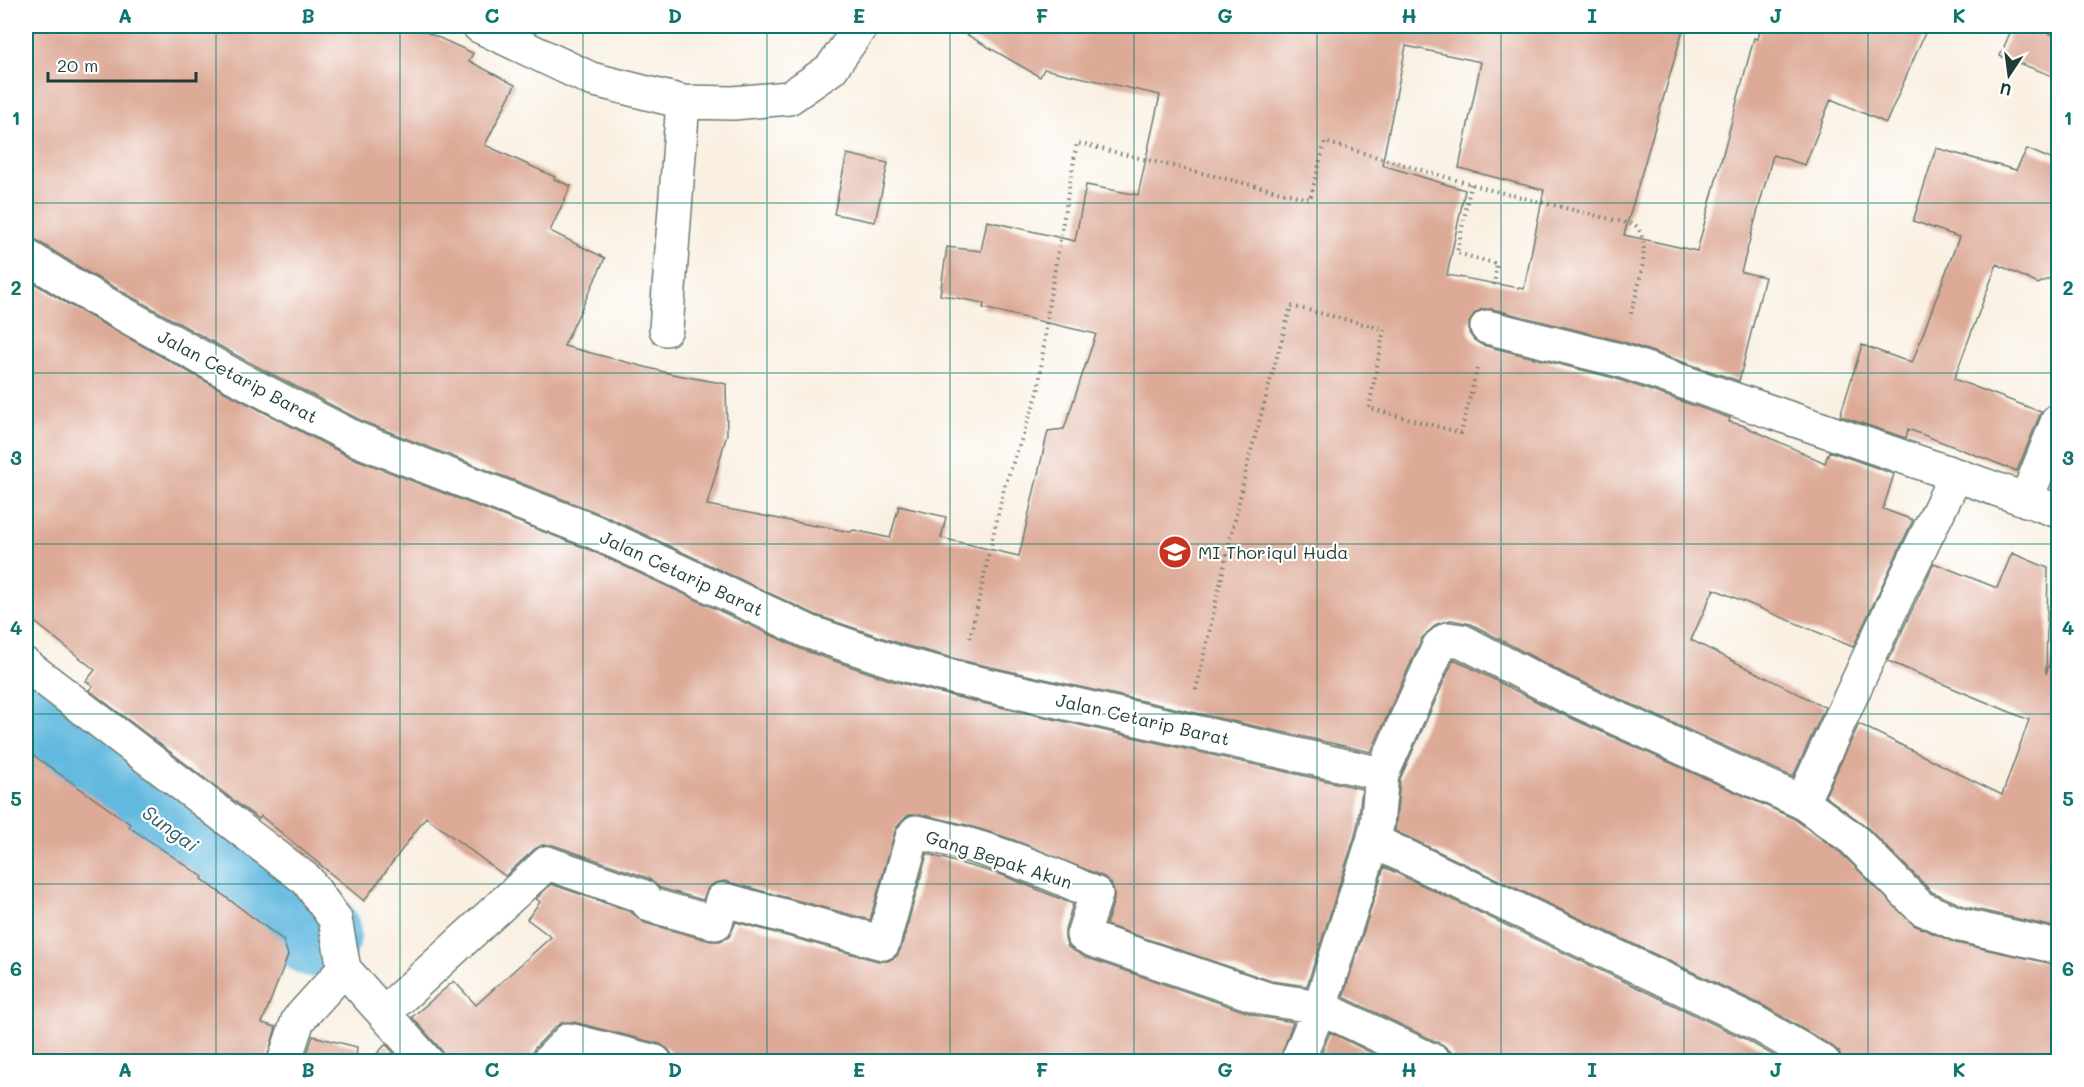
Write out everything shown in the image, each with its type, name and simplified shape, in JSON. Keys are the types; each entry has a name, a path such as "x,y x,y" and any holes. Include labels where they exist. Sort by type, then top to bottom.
{"street":[{"path":"479,26 591,79 683,102 733,103 789,98 831,69 861,26"},
{"path":"666,330 683,102"},
{"name":"Jalan Cetarip Barat","path":"26,256 77,288 234,376 356,440 595,532 809,632 899,663 960,679 1382,774"},
{"path":"1488,327 1620,360 2058,511"},
{"path":"2026,500 2058,420"},
{"path":"1802,802 1956,475"},
{"path":"1297,1062 1320,1007 1373,842 1382,774 1439,646 1444,641 1455,639 1561,693 1802,802 1853,839 1921,908 1960,925 2058,947"},
{"path":"26,665 307,880 335,919 344,969 427,1062"},
{"name":"Gang Bepak Akun","path":"384,1013 547,862 642,896 650,905 716,923 722,900 725,900 883,943 912,838 916,832 945,838 1050,872 1096,894 1083,935 1093,940 1267,999 1320,1007"},
{"path":"1373,842 1756,1023 1823,1062"},
{"path":"284,1062 298,1020 344,969"},
{"path":"1320,1007 1435,1062"},
{"path":"559,1051 654,1062"}],"path":[{"path":"960,679 1004,488 1038,393 1049,302 1077,143 1310,199 1324,142 1471,184 1635,225 1644,239 1645,247 1620,360"},
{"path":"1188,729 1248,462 1291,306 1384,329 1369,408 1461,433 1488,327 1497,264 1457,253 1471,184"}],"building":[{"path":"26,26 413,26 473,53 469,61 515,85 485,145 571,186 550,231 605,258 564,346 672,374 726,384 727,434 707,505 890,538 899,506 946,517 941,538 1019,556 1048,431 1064,429 1096,334 983,308 984,303 940,295 947,247 981,251 987,221 1075,241 1086,185 1138,195 1160,95 1044,69 1040,77 952,26 1684,26 1624,235 1697,251 1754,38 1758,39 1761,26 1928,26 1886,123 1831,99 1805,165 1773,155 1741,272 1765,277 1739,381 1624,342 1492,309 1482,309 1474,314 1469,323 1469,333 1482,345 1614,378 1730,418 1729,422 1742,425 1825,463 1829,451 1894,474 1883,509 1913,520 1853,647 1714,589 1691,640 1825,707 1793,777 1569,676 1471,624 1451,620 1437,624 1422,638 1371,752 964,661 904,645 816,615 603,515 364,422 243,359 87,272 36,240 26,237","holes":["1406,46 1481,62 1459,168 1544,190 1524,289 1447,275 1465,190 1382,165"]},
{"path":"2013,26 2031,26 2058,37 2058,78 2000,56"},
{"path":"1936,148 2016,170 2027,149 2058,162 2058,274 2038,284 1997,264 1954,379 2041,412 2017,471 1908,429 1906,438 1840,416 1862,345 1912,363 1959,237 1913,221"},
{"path":"847,154 888,163 875,222 834,214"},
{"path":"26,278 225,392 348,456 588,549 803,650 893,681 956,697 1362,789 1355,836 1307,986 1271,981 1106,925 1114,900 1114,891 1111,883 1104,877 1014,840 967,825 920,814 908,815 896,828 870,920 725,881 715,883 708,888 703,900 660,888 648,878 553,845 543,845 535,849 505,876 426,817 364,901 261,816 259,819 245,809 89,690 93,686 86,681 95,670 26,615"},
{"path":"2012,553 2048,568 2046,674 2053,653 2058,654 2058,928 1966,907 1932,892 1866,826 1825,796 1859,724 2002,795 2029,720 1888,661 1934,563 1997,588"},
{"path":"1454,659 1553,710 1793,818 1841,853 1914,925 1956,943 2058,965 2058,1062 1842,1062 1839,1052 1832,1046 1764,1006 1395,831 1400,779"},
{"path":"26,750 130,824 129,827 203,877 202,879 283,940 288,955 262,1023 276,1027 266,1062 26,1062"},
{"path":"927,854 1002,875 1073,904 1065,929 1065,939 1068,947 1085,957 1261,1017 1293,1022 1279,1062 673,1062 673,1056 668,1049 660,1044 573,1022 563,1022 534,1049 530,1062 445,1062 441,1050 412,1017 454,981 476,1005 551,937 527,919 540,902 536,899 551,884 631,912 645,923 711,941 720,941 729,937 736,922 878,961 888,961 897,956 901,948"},
{"path":"1384,867 1747,1040 1785,1062 1454,1062 1451,1052 1443,1045 1343,997"},
{"path":"1330,1032 1390,1062 1318,1062"},
{"path":"313,1036 357,1047 356,1062 304,1062"},
{"path":"386,1044 401,1062 369,1062"}],"waterway":[{"name":"Sungai","path":"26,722 126,799 317,934"}],"place":[{"name":"MI Thoriqul Huda","path":"1175,552"}]}
